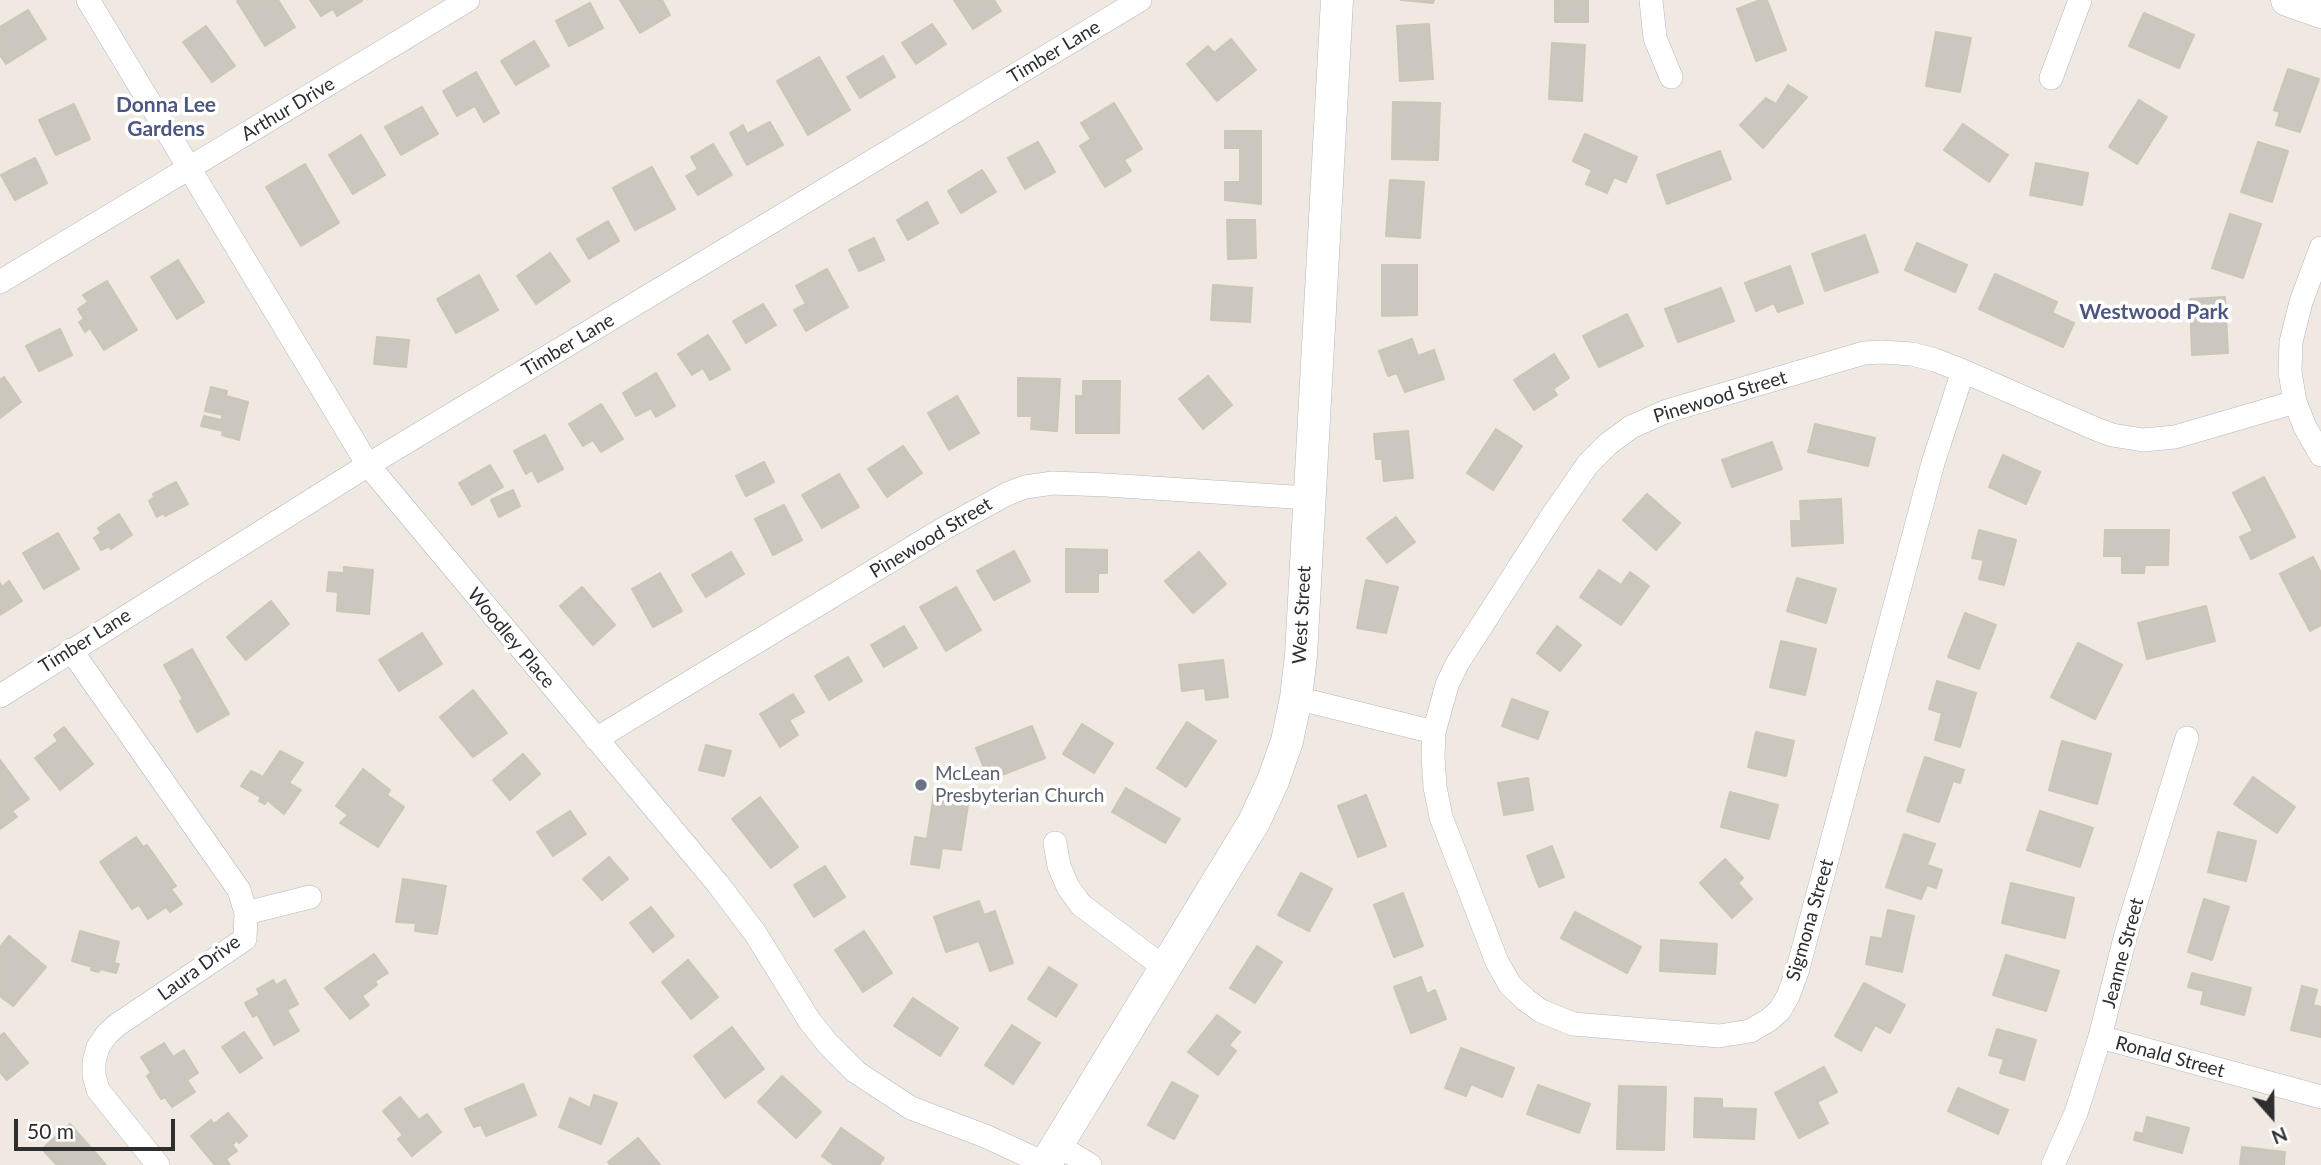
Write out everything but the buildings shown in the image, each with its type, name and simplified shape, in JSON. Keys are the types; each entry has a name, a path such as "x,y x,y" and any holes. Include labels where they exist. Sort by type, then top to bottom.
{"main road":[{"name":"West Street","path":"1050,1158 1254,822 1287,741 1301,655 1337,0"},
{"path":"2287,0 2321,12"}],"street":[{"name":"Woodley Place","path":"88,0 368,465 718,884 755,933 809,1020 828,1044 856,1072 911,1108 1050,1158 1090,1165"},
{"name":"Arthur Drive","path":"0,282 468,0"},
{"name":"Timber Lane","path":"0,696 368,465 1140,0"},
{"path":"1651,0 1655,38 1671,77"},
{"path":"2051,78 2080,0"},
{"path":"2321,248 2301,302 2291,342 2290,372 2295,402 2321,456"},
{"name":"Pinewood Street","path":"1434,732 1447,685 1457,664 1588,464 1608,444 1632,427 1667,411 1864,354 1882,352 1912,354 1935,360 2096,429 2112,435 2143,440 2175,437 2295,402"},
{"name":"Sigmona Street","path":"1434,732 1435,787 1441,817 1497,962 1510,985 1526,1000 1541,1011 1573,1024 1705,1035 1733,1035 1750,1031 1769,1020 1780,1010 1797,972 1933,463 1963,371"},
{"name":"Pinewood Street","path":"596,739 943,529 1024,487 1053,483 1093,484 1308,498"},
{"name":"Laura Drive","path":"71,650 239,890 246,913 245,939 117,1025 98,1047 94,1062 98,1090 158,1165"},
{"path":"1296,698 1434,732"},
{"name":"Jeanne Street","path":"2053,1165 2076,1113 2100,1037 2126,934 2188,738"},
{"path":"1055,843 1059,866 1068,887 1081,905 1166,969"},
{"path":"246,913 310,897"},
{"name":"Ronald Street","path":"2100,1037 2321,1097"}],"place":[{"name":"McLean Presbyterian Church","path":"921,785"}],"district":[{"name":"Donna Lee Gardens","path":"166,117"},
{"name":"Westwood Park","path":"2154,312"}]}
